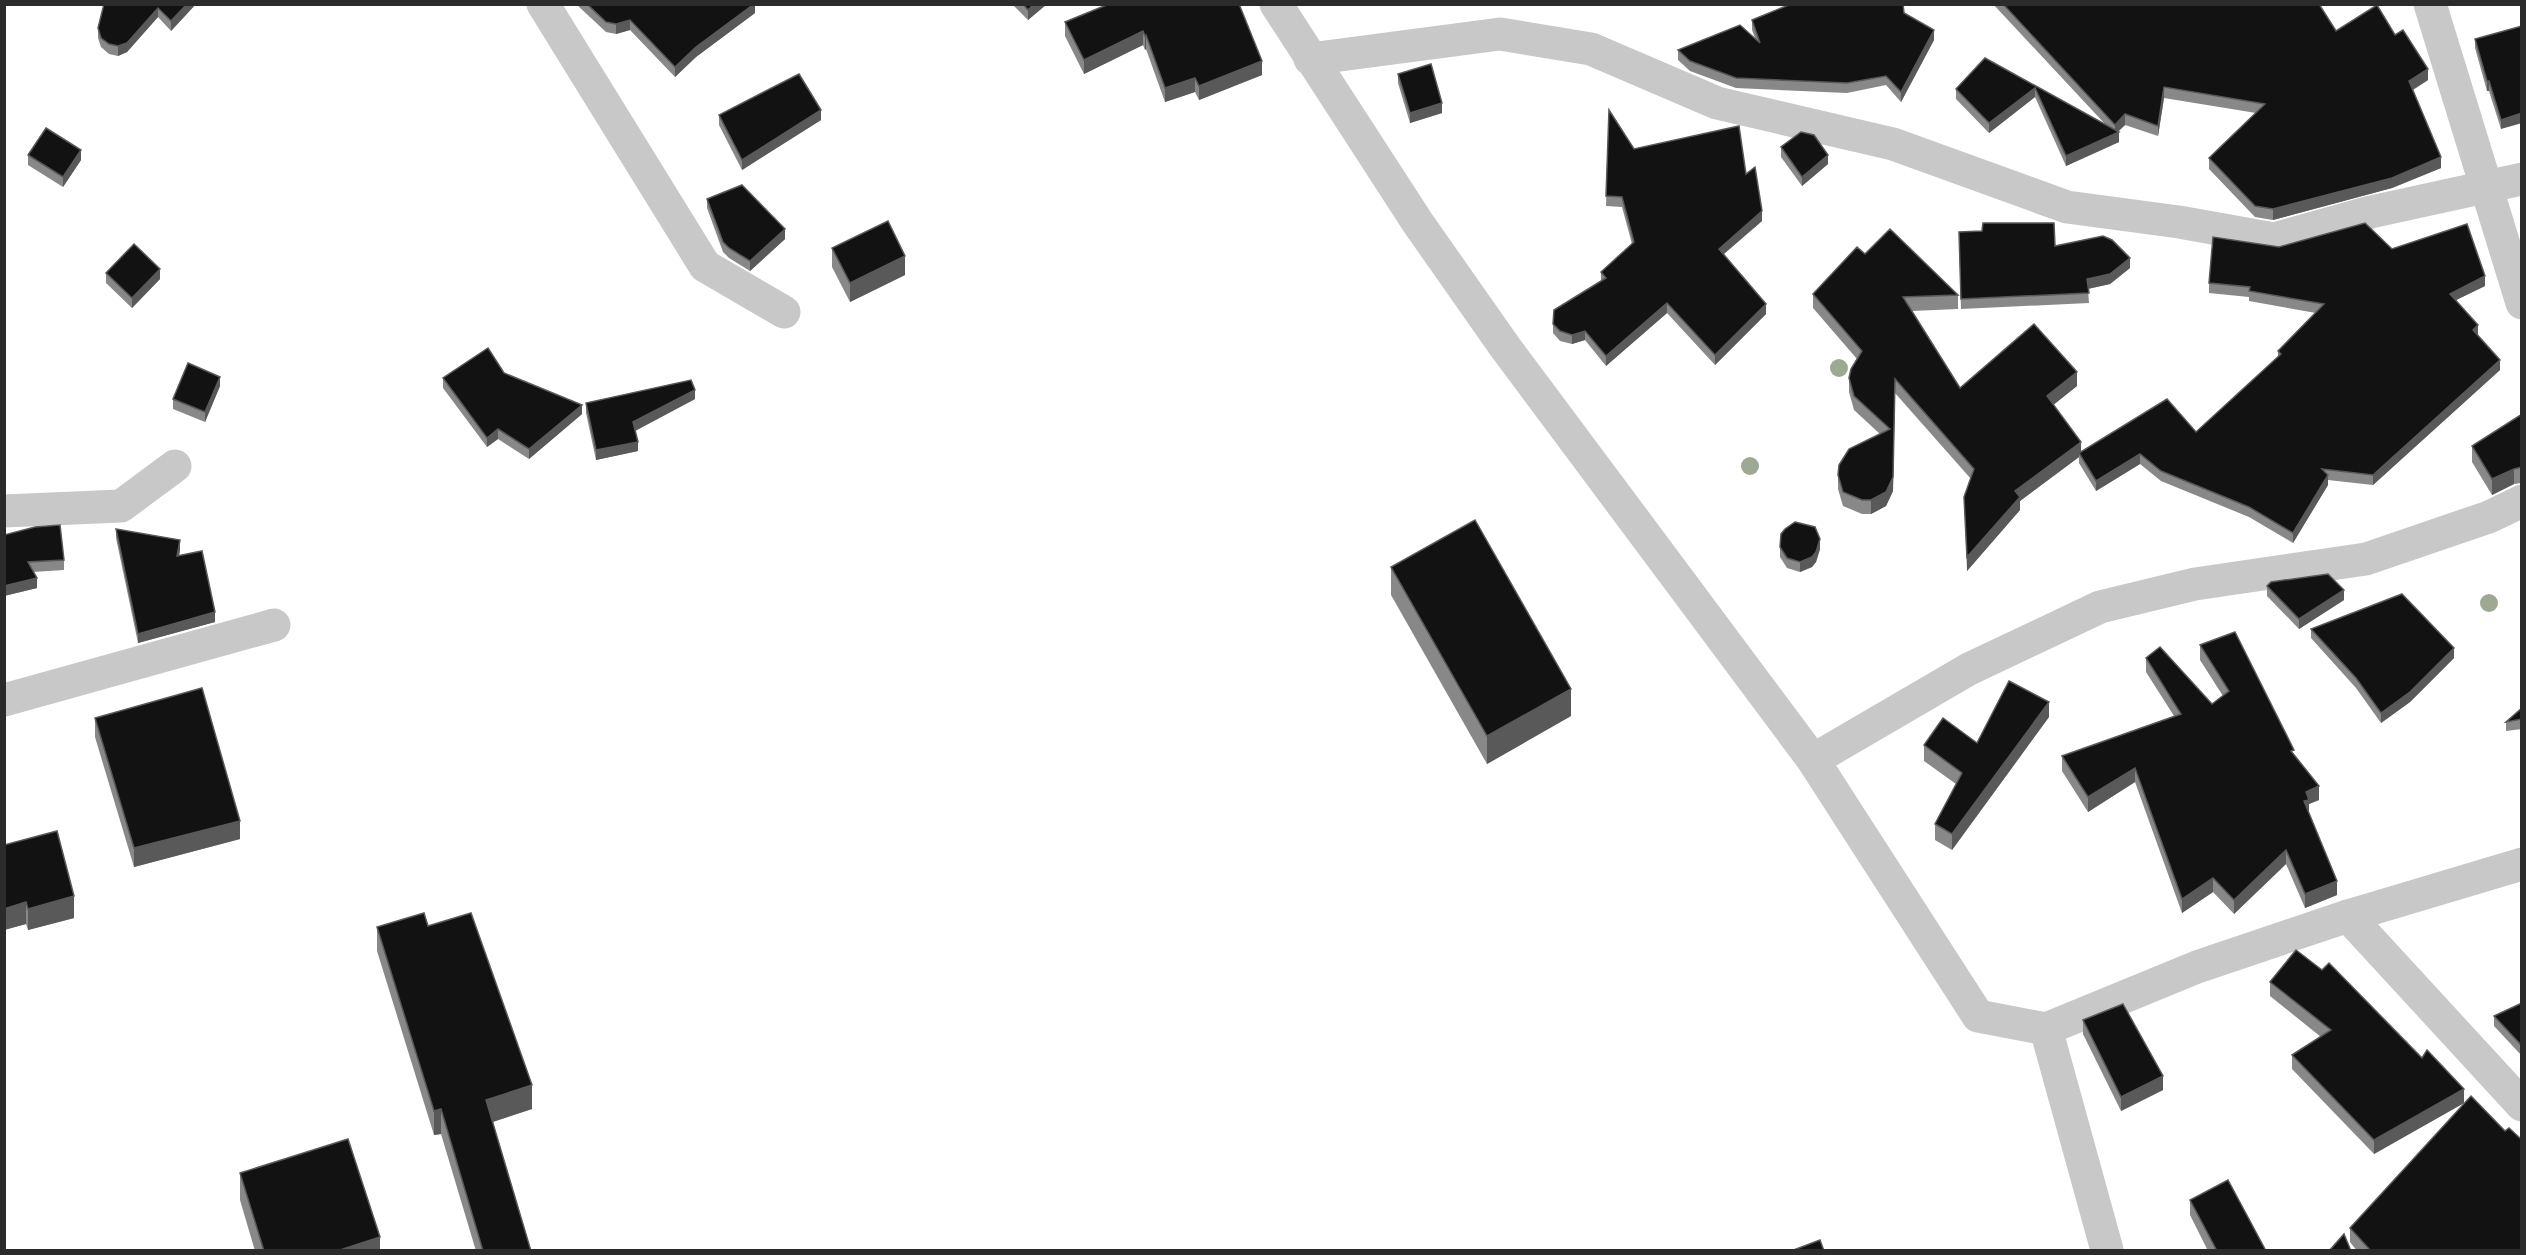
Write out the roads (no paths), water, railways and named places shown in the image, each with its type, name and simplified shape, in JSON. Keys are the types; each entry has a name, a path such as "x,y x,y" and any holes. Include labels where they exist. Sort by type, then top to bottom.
{"street":[{"path":"543,4 705,267 784,312"},
{"path":"1276,4 1418,224 1504,347 1813,760 1978,1016 2046,1029 2197,967 2348,916 2522,864"},
{"path":"2430,4 2522,303"},
{"path":"1311,59 1500,34 1591,49 1717,103 1893,144 2067,207 2179,222 2274,239 2371,212 2522,179"},
{"path":"4,511 121,506 175,466"},
{"path":"1813,760 1969,669 2100,607 2195,584 2366,559 2489,518 2522,501"},
{"path":"4,700 274,625"},
{"path":"2348,916 2522,1105"},
{"path":"2046,1029 2107,1251"}]}
